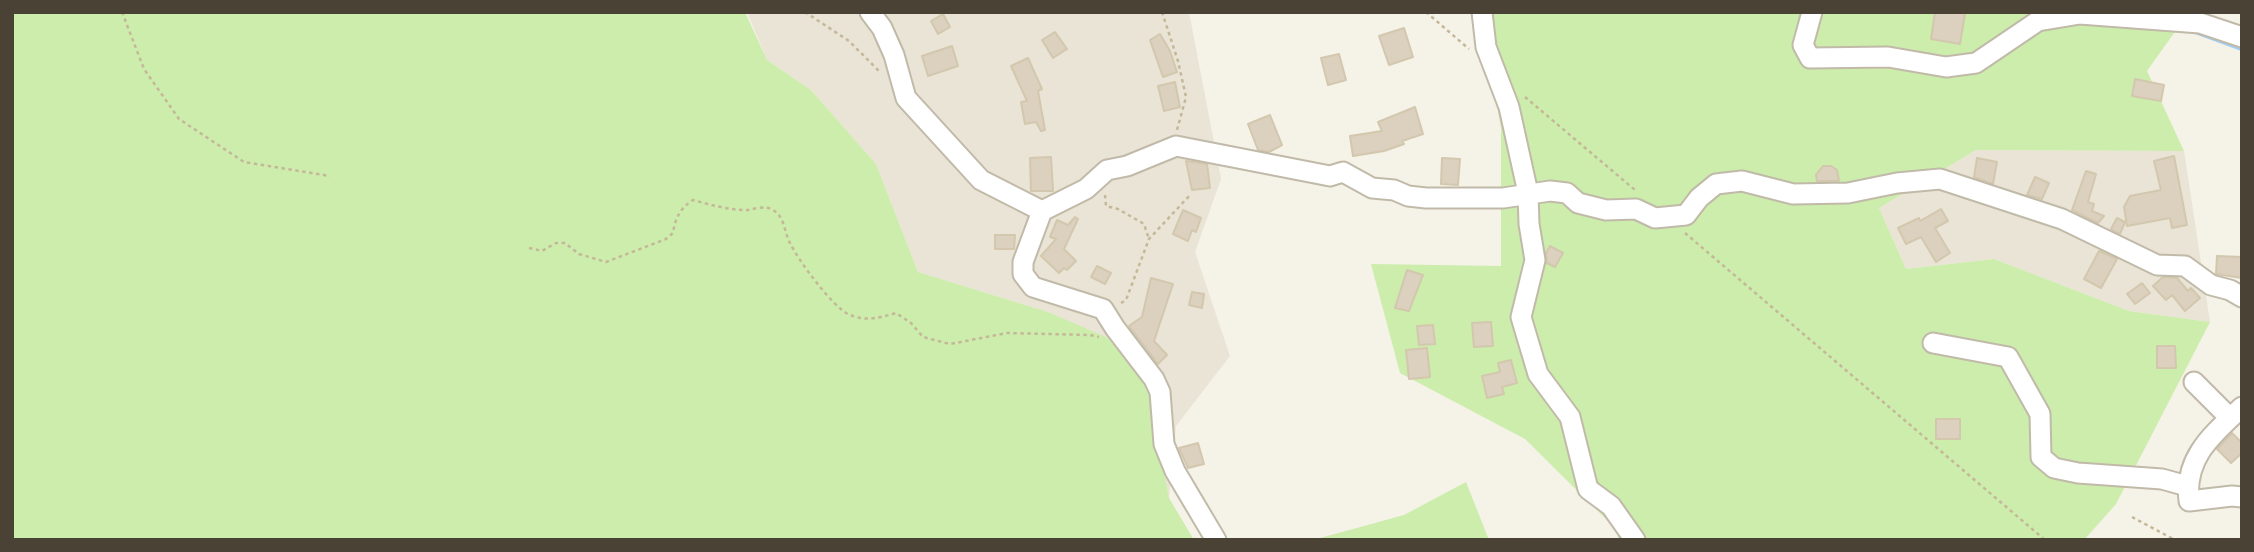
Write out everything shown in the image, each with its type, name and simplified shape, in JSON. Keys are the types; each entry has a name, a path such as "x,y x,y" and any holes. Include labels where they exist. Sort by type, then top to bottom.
{"street":[{"path":"870,12 883,28 906,98 981,180 1042,211"},
{"path":"1482,12 1486,47 1509,107 1528,193 1529,224 1535,260 1521,317 1538,374 1570,417 1588,489 1611,506 1635,540"},
{"path":"1812,12 1803,45 1810,58 1888,57 1946,67 1976,63 2038,21 2080,15 2165,17 2200,23 2242,37"},
{"path":"1216,540 1175,471 1164,444 1160,392 1154,379 1103,309 1033,287 1023,274 1023,262 1042,211 1086,189 1107,170 1128,166 1176,146 1330,176 1343,172 1373,188 1426,198 1503,198 1550,191 1567,193 1578,203 1606,210 1636,209 1655,218 1686,215 1699,198 1716,184 1742,181 1793,194 1848,193 1897,183 1940,179 2062,219 2157,265 2185,266 2211,285 2230,290 2242,297"},
{"path":"1933,343 2008,357 2040,414 2040,457 2054,468 2078,473 2162,479 2187,486"},
{"path":"2194,382 2236,413 2207,439 2194,462 2187,486 2189,500 2232,496 2242,498"}],"path":[{"path":"122,12 144,69 179,119 244,162 330,176"},
{"path":"804,12 849,41 884,75"},
{"path":"1162,12 1186,97 1177,125 1176,146"},
{"path":"1426,12 1478,57"},
{"path":"1520,93 1636,191"},
{"path":"1107,170 1106,206 1118,209 1144,224 1149,239"},
{"path":"528,248 542,251 556,243 565,243 579,254 606,262 666,239 673,233 675,220 686,204 693,200 725,208 769,208 776,211 783,221 788,240 800,262 847,314 873,320 895,313 911,323 923,337 950,344 1007,333 1090,335 1102,338 1115,328 1121,303 1126,300 1149,239 1191,194"},
{"path":"1678,227 2045,540"},
{"path":"2132,517 2175,540"}],"shaded area":[{"path":"747,12 1189,12 1221,179 1195,252 1230,356 1176,426 1169,498 1156,435 1048,312 918,272 876,164 811,90 767,60"},
{"path":"1976,150 2184,151 2210,322 2129,311 1994,259 1906,269 1879,208"}],"green space":[{"path":"12,12 745,12 767,60 811,90 876,164 918,272 1048,312 1108,338 1148,387 1169,498 1194,540 12,540"},
{"path":"1480,12 2189,12 2147,71 2184,151 1976,150 1879,208 1906,269 1994,259 2129,311 2210,322 2116,504 2084,540 1619,540 1615,528 1525,439 1400,373 1371,264 1501,266 1501,128"},
{"path":"1466,482 1489,540 1313,540 1404,515"}],"building":[{"path":"1935,12 1965,13 1960,44 1931,39"},
{"path":"943,14 950,27 938,34 931,21"},
{"path":"1404,28 1413,57 1389,65 1379,36"},
{"path":"1055,32 1067,49 1053,58 1042,40"},
{"path":"1160,34 1170,51 1177,72 1163,77 1150,40"},
{"path":"952,46 958,66 928,76 922,56"},
{"path":"1339,54 1346,80 1328,85 1321,58"},
{"path":"1028,58 1042,89 1038,91 1045,130 1041,131 1036,122 1025,124 1021,102 1027,101 1011,66"},
{"path":"2135,79 2164,85 2161,101 2132,96"},
{"path":"1175,82 1180,107 1164,111 1158,86"},
{"path":"1415,107 1423,134 1384,151 1353,156 1350,136 1382,131 1378,122"},
{"path":"1270,115 1282,145 1269,152 1258,150 1248,124"},
{"path":"2174,156 2187,225 2172,228 2170,218 2127,226 2124,207 2130,196 2161,190 2154,161"},
{"path":"1051,157 1053,191 1031,191 1030,158"},
{"path":"1442,158 1460,159 1458,185 1441,184"},
{"path":"1977,158 1997,162 1993,184 1974,177"},
{"path":"1186,161 1207,164 1210,188 1192,190"},
{"path":"1823,166 1831,166 1837,170 1839,181 1817,181 1816,175"},
{"path":"2086,171 2096,174 2088,202 2094,204 2092,211 2104,216 2098,223 2072,210"},
{"path":"2035,177 2049,183 2042,199 2027,195"},
{"path":"1941,209 1948,221 1935,228 1950,253 1936,262 1921,237 1906,244 1898,228 1919,218 1920,221"},
{"path":"1183,210 1201,218 1196,232 1192,230 1188,241 1173,234"},
{"path":"1075,217 1078,219 1064,249 1076,261 1067,270 1064,268 1059,273 1041,256 1056,239 1050,237 1057,220 1068,225"},
{"path":"2117,218 2125,222 2120,234 2111,229"},
{"path":"995,235 1015,235 1014,249 995,249"},
{"path":"1550,246 1563,253 1555,267 1547,263 1546,253"},
{"path":"2099,251 2117,259 2101,288 2084,279"},
{"path":"2217,256 2242,257 2242,278 2216,274"},
{"path":"1097,266 1111,273 1105,284 1091,277"},
{"path":"1407,270 1423,275 1409,311 1395,308"},
{"path":"2163,277 2177,278 2188,291 2191,288 2200,298 2185,311 2172,295 2166,300 2153,286"},
{"path":"1151,278 1173,284 1154,341 1167,355 1158,364 1129,326 1142,317"},
{"path":"2142,283 2150,293 2135,304 2127,294"},
{"path":"1192,292 1204,294 1202,308 1189,305"},
{"path":"1491,322 1493,346 1474,347 1472,323"},
{"path":"1433,325 1435,344 1419,345 1417,326"},
{"path":"2157,346 2175,346 2176,368 2157,368"},
{"path":"1427,348 1430,377 1409,379 1406,350"},
{"path":"1511,360 1517,383 1502,387 1504,394 1487,398 1482,376 1500,372 1498,363"},
{"path":"1936,419 1960,419 1960,439 1936,439"},
{"path":"2232,433 2242,443 2242,453 2231,463 2217,449"},
{"path":"1198,443 1204,464 1188,468 1179,448"}],"waterway":[{"path":"2193,31 2242,49"}]}
